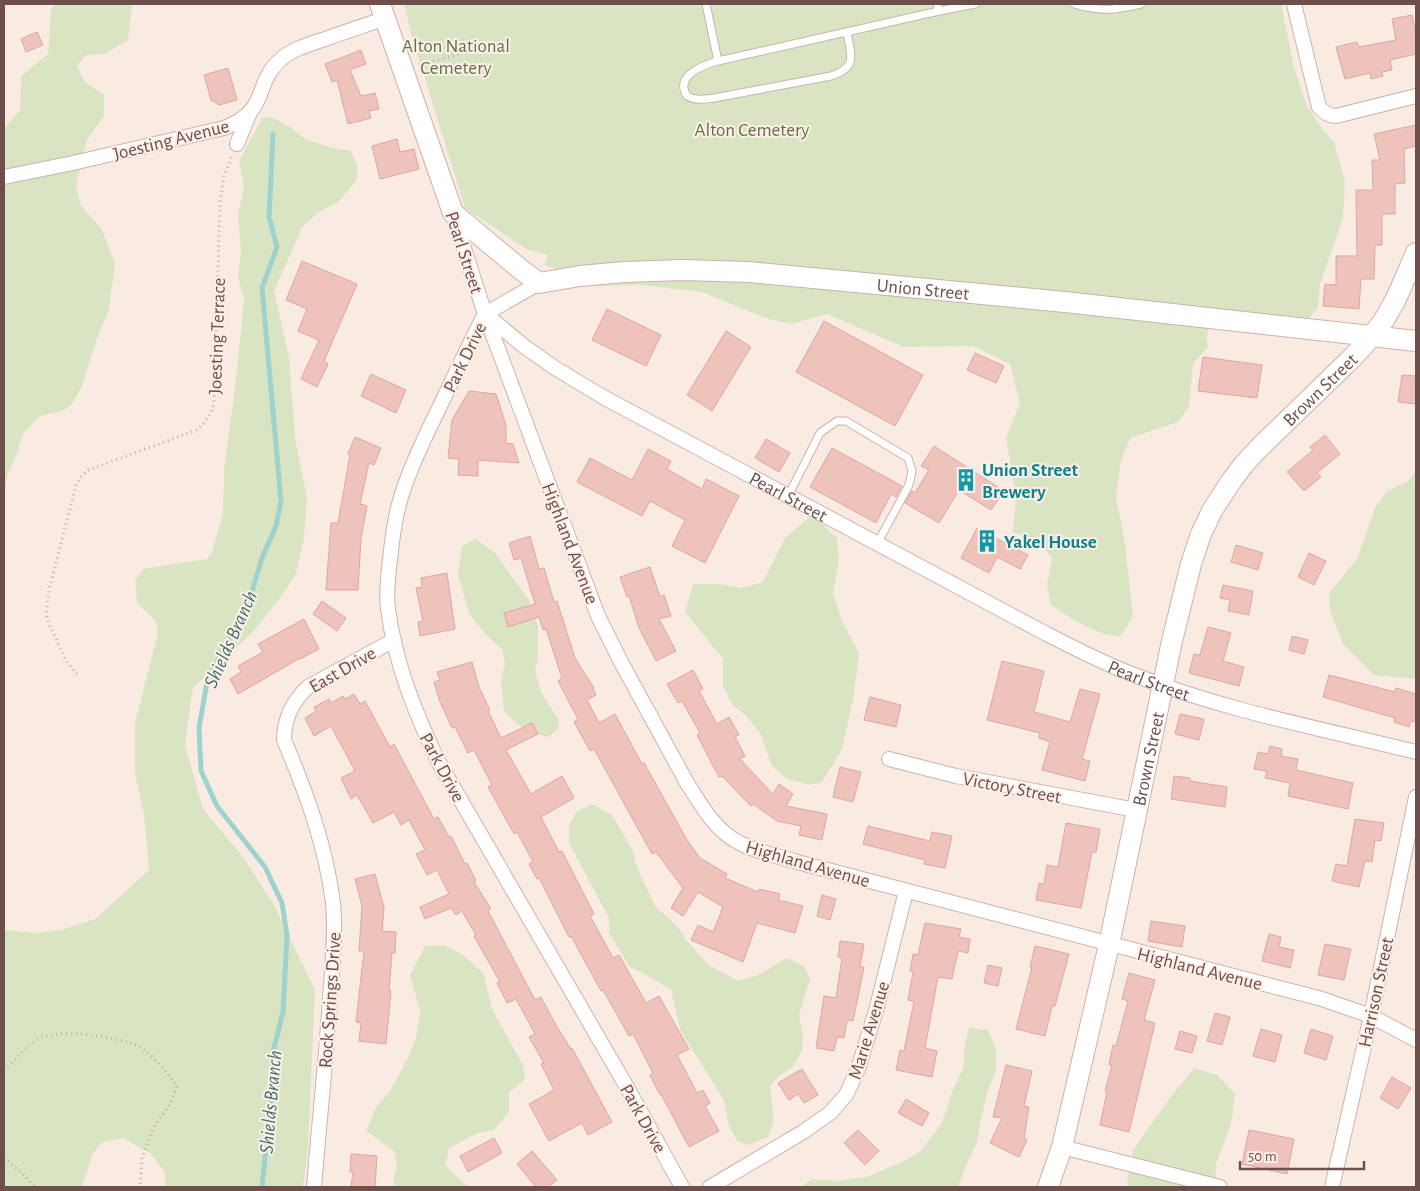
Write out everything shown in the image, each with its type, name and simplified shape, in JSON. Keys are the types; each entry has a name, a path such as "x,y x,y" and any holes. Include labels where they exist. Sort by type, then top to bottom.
{"street":[{"path":"1294,4 1319,107 1322,110 1332,116 1336,116 1416,96"},
{"name":"Pearl Street","path":"383,11 486,314 525,347 603,397 1080,651 1136,676 1237,708 1416,752"},
{"name":"Joesting Avenue","path":"4,177 224,128 238,122 249,114 258,102 269,71 281,58 298,48 383,11"},
{"path":"237,144 249,114"},
{"path":"453,213 518,268 539,283 486,314"},
{"name":"Brown Street","path":"1048,1187 1062,1147 1109,945 1163,685 1191,564 1201,534 1213,509 1232,480 1250,458 1372,336 1396,299 1416,253"},
{"name":"Union Street","path":"539,283 580,276 624,272 683,270 749,272 1085,304 1416,341"},
{"name":"Park Drive","path":"486,314 469,344 427,434 401,497 388,570 388,608 394,640 405,683 438,761 628,1089 682,1187"},
{"name":"Highland Avenue","path":"486,314 598,616 621,662 699,802 730,838 750,848 906,891 1322,999 1371,1016 1416,1040"},
{"name":"East Drive","path":"313,815 284,740 284,729 288,712 297,698 308,687 394,640"},
{"name":"Victory Street","path":"889,759 956,776 1136,810"},
{"name":"Harrison Street","path":"1332,1187 1371,1016 1416,797"},
{"name":"Rock Springs Drive","path":"313,815 326,865 334,932 329,1019 314,1187"},
{"name":"Marie Avenue","path":"710,1187 803,1132 830,1113 846,1095 858,1069 877,1007 906,891"},
{"path":"1062,1147 1220,1187"}],"lane":[{"path":"706,4 718,61"},
{"path":"847,32 851,57 849,67 843,72 831,76 714,98 692,99 684,92 685,80 693,71 703,65 847,32 938,8 974,4"},
{"path":"1074,4 1099,10 1124,8 1141,4"},
{"path":"788,496 820,433 837,421 846,421 908,458 912,471 909,485 877,544"}],"path":[{"path":"403,69 459,54"},
{"name":"Joesting Terrace","path":"77,674 65,659 46,613 49,590 76,485 88,470 197,430 205,423 211,413 214,402 220,202 224,176 237,144"},
{"path":"4,1070 38,1039 60,1033 112,1038 140,1047 170,1075 177,1086 170,1104 153,1129 142,1157 140,1187"},
{"path":"4,1158 35,1187"}],"green space":[{"path":"56,4 132,4 128,40 105,54 86,55 77,66 85,82 104,95 104,116 87,140 76,186 81,206 101,228 115,263 109,310 96,341 82,386 72,404 62,411 40,416 23,434 7,476 4,499 4,129 20,110 21,76 48,54 51,10"},
{"path":"404,4 1281,4 1294,67 1306,104 1323,130 1334,142 1345,181 1343,218 1320,284 1318,308 1309,318 1213,309 1207,337 1208,347 1193,364 1189,406 1178,422 1130,438 1121,461 1116,497 1125,543 1133,616 1120,637 1101,633 1075,620 1050,604 1047,585 1052,558 1038,540 1013,532 1016,497 1006,438 1020,403 1010,364 973,346 904,347 827,314 791,324 765,318 702,292 640,285 597,286 545,265 548,255 526,249 465,208 412,37"},
{"path":"271,117 290,127 305,139 329,147 351,151 358,168 356,181 338,202 319,212 303,226 274,291 289,357 295,438 307,497 304,538 296,574 280,598 252,633 193,688 185,744 203,809 244,858 274,905 315,990 308,1149 303,1187 166,1187 164,1171 150,1153 123,1138 103,1142 93,1153 82,1187 4,1187 4,930 35,933 61,930 95,919 149,870 144,815 135,773 135,723 158,632 155,620 137,603 135,581 143,569 207,559 212,552 223,512 224,470 244,299 238,278 241,251 238,215 244,187 239,161 262,118"},
{"path":"1416,471 1416,679 1374,675 1343,644 1330,611 1329,593 1357,559 1375,508 1387,491 1408,481"},
{"path":"812,515 837,538 839,561 833,594 843,623 859,653 854,695 842,749 822,782 810,785 787,779 772,766 760,733 747,717 732,704 723,686 723,659 685,612 693,584 719,584 740,588 763,582 785,538"},
{"path":"476,539 495,553 529,600 538,626 538,657 535,671 541,692 559,720 558,729 548,737 533,733 517,724 504,711 501,681 505,664 502,649 485,634 469,613 458,575 462,546"},
{"path":"592,804 612,815 633,851 637,867 655,906 672,921 685,939 709,965 738,981 758,975 787,958 805,967 810,979 799,1015 803,1037 802,1050 794,1066 770,1085 774,1122 768,1137 748,1145 737,1141 729,1126 724,1100 680,1030 671,990 630,967 609,933 609,918 569,843 569,825 576,812"},
{"path":"444,945 463,955 483,973 493,1011 523,1065 525,1079 509,1093 509,1112 494,1130 478,1133 449,1148 445,1165 468,1187 395,1187 393,1178 397,1167 394,1151 366,1131 376,1107 389,1093 408,1058 416,1038 420,1011 410,975 425,946"},
{"path":"969,1028 988,1030 996,1048 996,1072 988,1090 977,1142 958,1187 802,1187 811,1179 837,1181 867,1177 904,1161 921,1151 942,1123 952,1092 964,1066 964,1048"},
{"path":"1194,1068 1217,1075 1235,1094 1231,1124 1216,1164 1215,1187 1129,1187 1127,1182 1133,1151 1172,1095"}],"building":[{"path":"1412,15 1416,33 1416,54 1390,60 1392,70 1382,72 1383,76 1371,79 1370,73 1345,79 1336,47 1357,42 1359,47 1396,40 1392,19"},
{"path":"37,32 43,45 26,52 21,39"},
{"path":"361,50 366,64 350,70 361,96 375,93 379,109 369,111 371,118 348,124 337,80 332,82 325,64"},
{"path":"228,68 237,100 219,105 211,100 204,75"},
{"path":"1416,125 1416,146 1404,149 1405,183 1395,184 1395,214 1382,214 1382,245 1375,245 1374,279 1361,279 1359,309 1323,306 1325,284 1336,285 1336,256 1357,256 1356,190 1373,190 1372,160 1380,160 1374,134"},
{"path":"397,139 400,152 414,149 419,169 380,179 372,146"},
{"path":"302,261 357,284 324,361 328,364 317,387 301,379 319,340 298,331 307,309 286,300"},
{"path":"607,309 661,335 646,366 592,340"},
{"path":"824,321 923,375 895,426 796,372"},
{"path":"726,331 751,347 712,411 687,395"},
{"path":"975,353 1004,366 996,383 967,370"},
{"path":"1203,357 1262,365 1257,398 1198,391"},
{"path":"371,374 406,390 396,413 361,396"},
{"path":"1402,375 1416,376 1416,404 1398,402"},
{"path":"469,391 496,394 506,425 506,443 513,444 519,463 478,460 478,476 458,475 459,459 448,458 452,420"},
{"path":"1325,435 1340,454 1317,473 1321,477 1304,491 1287,472 1313,450 1310,447"},
{"path":"355,437 381,448 374,465 369,463 360,504 367,506 361,538 358,590 326,590 331,523 338,523 350,455 348,454"},
{"path":"766,439 790,453 779,472 755,458"},
{"path":"934,446 1004,491 991,510 959,490 939,523 905,503 912,491 915,493 929,470 921,466"},
{"path":"832,448 902,486 896,497 891,494 876,523 810,487"},
{"path":"648,449 671,461 667,469 702,489 706,479 739,496 705,563 672,546 685,520 650,501 642,516 577,482 590,458 632,480"},
{"name":"Yakel House","path":"977,528 1028,555 1020,569 997,557 989,573 961,558"},
{"path":"530,536 539,569 544,568 554,602 557,601 575,658 594,688 596,695 587,700 599,723 615,714 642,764 644,763 687,840 700,858 727,874 725,878 758,892 759,889 780,894 778,900 803,906 795,933 757,923 743,962 691,940 698,925 713,932 723,907 698,892 683,916 671,908 683,888 656,852 652,854 594,749 590,751 574,722 578,719 558,681 562,678 546,629 543,630 539,617 508,627 504,613 535,604 521,558 514,560 509,543"},
{"path":"1236,545 1263,553 1258,570 1231,562"},
{"path":"1309,553 1326,561 1314,585 1298,577"},
{"path":"650,567 660,597 664,595 671,616 659,619 676,651 656,661 639,628 629,596 627,597 620,577"},
{"path":"447,573 455,629 420,636 418,622 423,621 416,588 422,587 421,578"},
{"path":"1223,585 1253,591 1249,615 1228,611 1230,600 1220,598"},
{"path":"322,601 346,618 337,631 313,614"},
{"path":"304,619 319,649 238,694 230,679 241,672 238,666 263,652 258,644"},
{"path":"1208,627 1231,633 1223,661 1244,667 1239,686 1189,673 1194,654 1200,655"},
{"path":"1292,636 1308,640 1304,654 1289,650"},
{"path":"1002,661 1044,671 1034,712 1070,722 1080,689 1100,694 1082,759 1090,761 1085,781 1042,770 1050,742 1039,738 1040,733 987,720"},
{"path":"472,662 479,687 490,710 488,711 501,738 532,723 538,734 506,750 531,794 562,776 574,798 541,817 559,852 562,851 594,914 590,916 613,958 619,955 646,1003 659,996 689,1049 677,1055 697,1093 703,1090 710,1103 705,1106 719,1131 689,1147 650,1075 653,1073 633,1034 629,1036 603,990 601,991 571,936 569,937 539,878 537,879 529,864 533,862 517,832 514,834 488,787 492,785 474,750 468,753 455,727 452,728 440,702 434,682 440,680 437,672"},
{"path":"693,670 703,689 699,691 717,724 729,717 739,735 735,737 745,756 740,759 773,794 779,784 793,794 786,806 827,814 822,840 799,835 801,826 777,821 753,804 751,806 722,776 719,777 697,735 700,733 682,701 678,703 667,684"},
{"path":"1329,675 1395,692 1396,688 1416,694 1416,722 1411,721 1409,727 1394,722 1395,718 1323,697"},
{"path":"354,694 360,704 365,701 390,747 394,744 434,819 438,817 449,837 451,836 476,881 474,882 491,909 488,911 535,1000 541,997 557,1027 572,1048 612,1122 588,1135 582,1123 549,1141 529,1104 554,1090 541,1064 544,1063 529,1037 535,1034 516,999 507,1003 497,983 500,982 462,911 456,915 451,908 425,919 420,907 449,894 437,870 427,875 416,854 425,850 409,820 401,825 394,812 373,823 357,795 351,799 341,778 355,771 331,726 314,736 305,718 316,711 314,707 329,699 331,703 343,696 345,699"},
{"path":"870,697 901,705 896,727 864,720"},
{"path":"1180,714 1204,719 1199,740 1175,734"},
{"path":"1270,746 1282,749 1281,756 1298,759 1296,770 1353,783 1348,809 1288,796 1290,783 1265,778 1267,771 1254,769 1258,752 1268,754"},
{"path":"840,767 861,772 853,802 833,797"},
{"path":"1174,776 1190,778 1190,781 1227,787 1225,807 1171,799"},
{"path":"1355,819 1384,823 1381,841 1375,840 1372,862 1365,861 1359,887 1332,881 1336,864 1347,866"},
{"path":"1066,823 1100,829 1096,852 1092,852 1081,908 1036,900 1039,883 1044,884 1047,865 1058,867"},
{"path":"868,826 930,841 932,832 952,836 945,868 924,864 925,860 863,844"},
{"path":"375,874 384,908 382,931 396,932 395,953 392,953 389,991 391,991 386,1044 359,1041 361,1023 356,1022 364,951 359,951 362,906 355,879"},
{"path":"822,895 836,899 830,920 817,916"},
{"path":"1151,921 1185,926 1182,947 1148,941"},
{"path":"925,923 961,929 959,937 970,939 968,953 958,951 952,979 938,977 925,1048 937,1051 932,1077 896,1070 900,1050 904,1051 914,1001 908,1000 913,972 910,971 913,954 918,955"},
{"path":"1269,934 1281,937 1279,947 1294,950 1290,968 1262,961"},
{"path":"840,941 864,944 860,967 864,967 853,1021 847,1020 844,1038 837,1037 834,1051 816,1048 824,996 836,998 842,958 838,957"},
{"path":"1325,944 1351,949 1344,980 1318,975"},
{"path":"1035,946 1069,954 1055,1006 1052,1006 1045,1036 1016,1029 1032,967 1030,967"},
{"path":"988,965 1002,968 998,986 984,983"},
{"path":"1129,973 1155,980 1144,1020 1155,1023 1129,1132 1100,1125 1107,1092 1105,1091 1112,1065 1109,1065 1113,1045 1116,1046 1128,1001 1122,999"},
{"path":"1215,1013 1230,1017 1222,1045 1207,1041"},
{"path":"1261,1029 1282,1035 1275,1062 1253,1056"},
{"path":"1311,1029 1333,1036 1326,1060 1304,1053"},
{"path":"1180,1031 1197,1036 1192,1053 1175,1049"},
{"path":"1006,1065 1032,1071 1024,1106 1029,1107 1024,1138 1027,1140 1019,1157 990,1143 1002,1118 993,1117"},
{"path":"802,1069 818,1095 804,1103 798,1094 789,1100 778,1083"},
{"path":"1392,1077 1411,1088 1398,1109 1380,1098"},
{"path":"906,1099 929,1113 922,1126 898,1113"},
{"path":"858,1130 879,1151 865,1165 844,1143"},
{"path":"1249,1130 1294,1139 1287,1174 1242,1164"},
{"path":"494,1138 502,1153 468,1172 460,1156"},
{"path":"532,1151 557,1180 548,1187 536,1187 517,1164"},
{"path":"351,1154 377,1156 375,1187 351,1187 353,1172 350,1172"}],"waterway":[{"name":"Shields Branch","path":"262,1187 273,1081 272,1056 283,1012 287,935 282,903 265,867 217,806 201,771 199,728 207,682 250,598 262,558 276,526 281,501 262,288 277,247 269,217 273,134"}],"place":[{"name":"Union Street Brewery","path":"966,480"},
{"name":"Yakel House","path":"987,541"}],"park label":[{"name":"Alton National Cemetery","path":"456,56"},
{"name":"Alton Cemetery","path":"752,129"}]}
